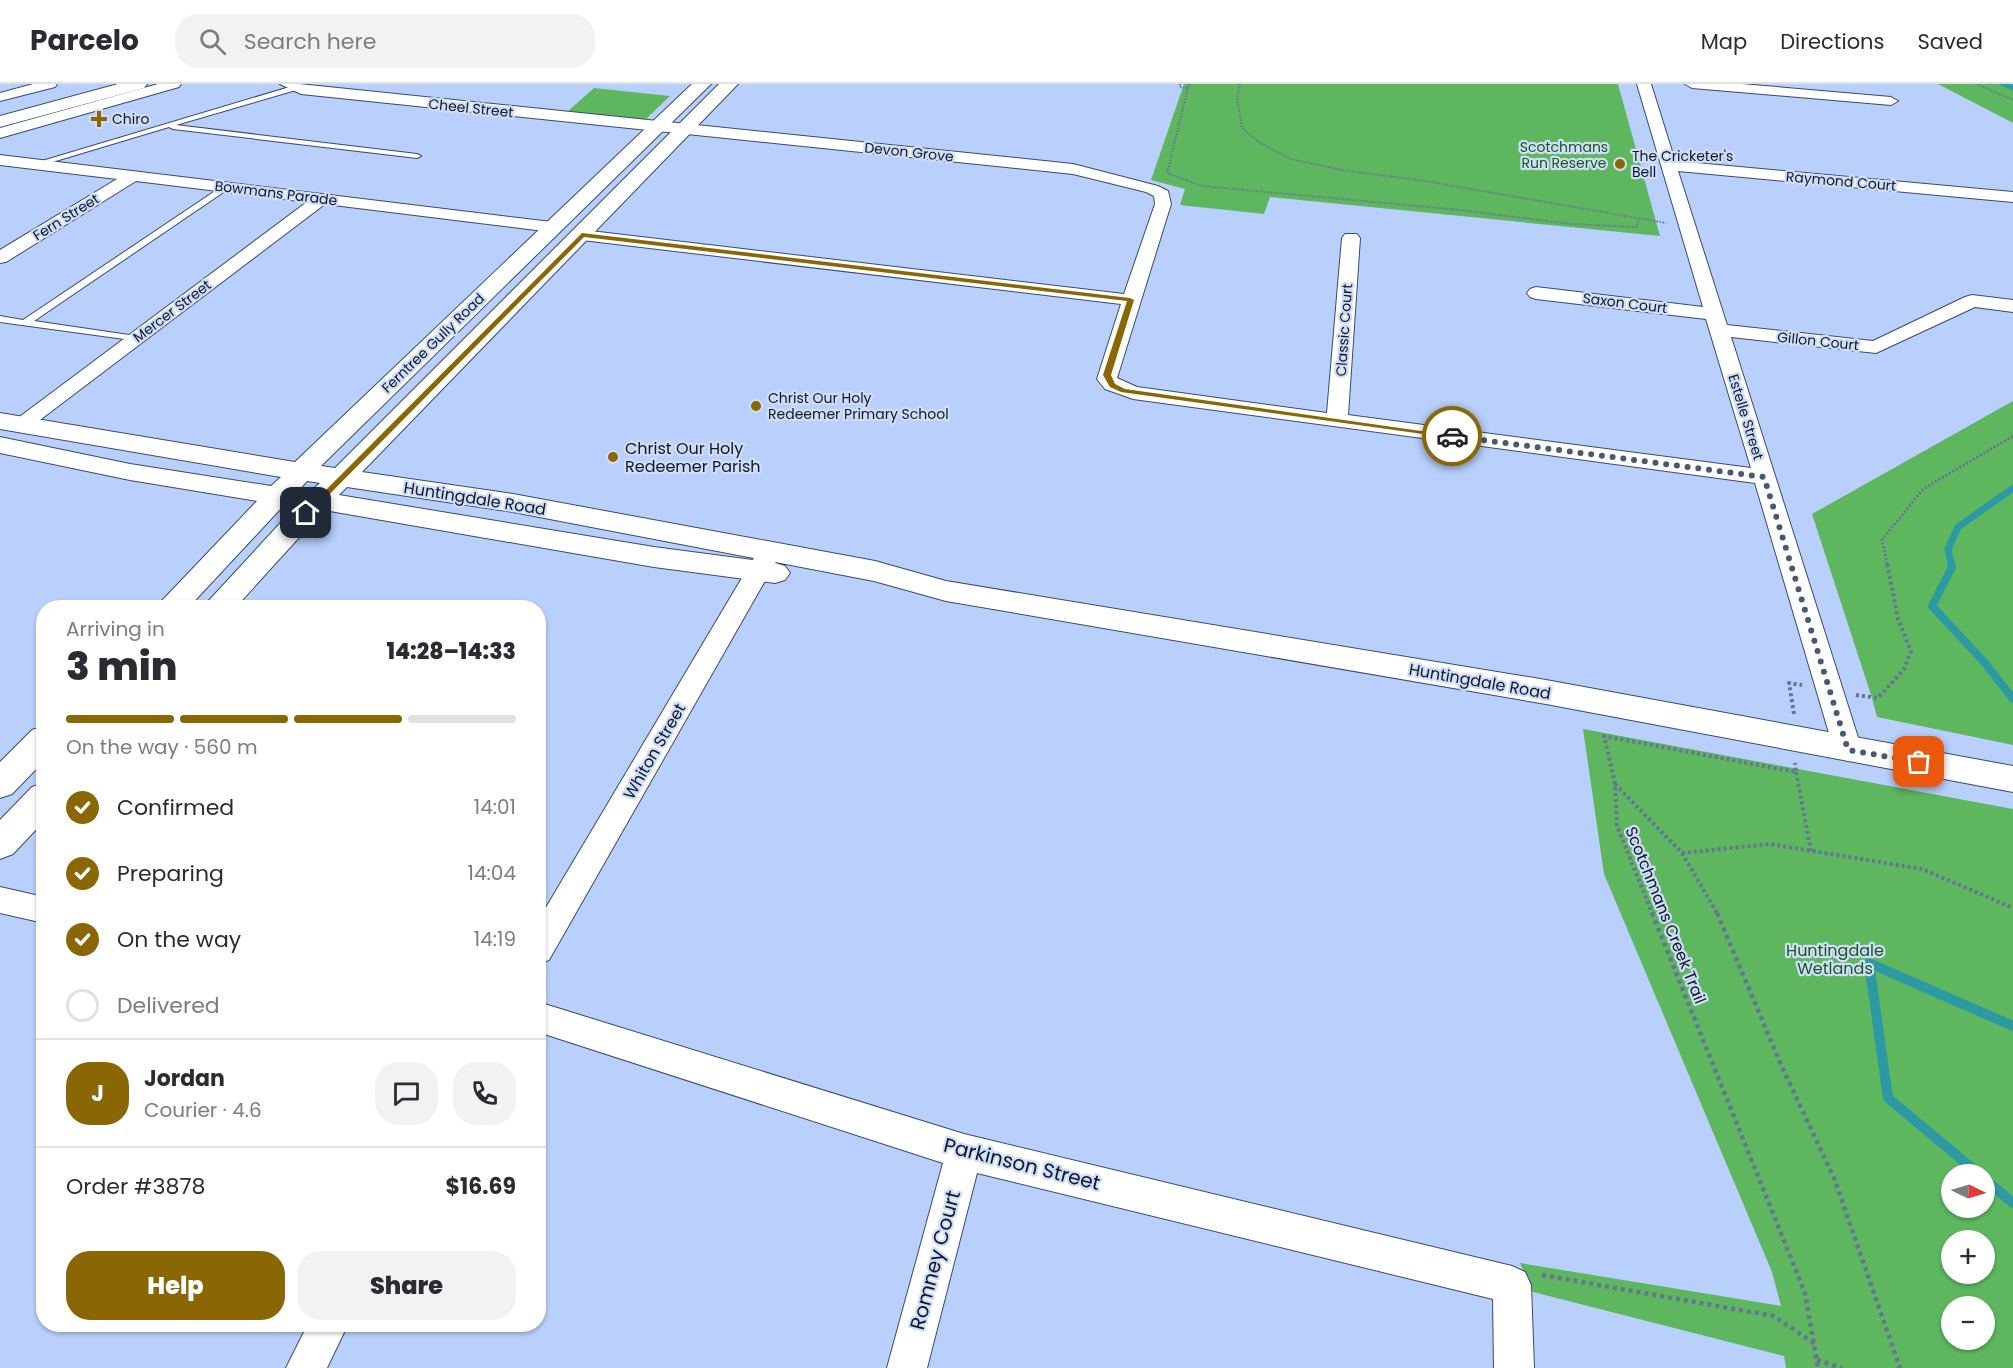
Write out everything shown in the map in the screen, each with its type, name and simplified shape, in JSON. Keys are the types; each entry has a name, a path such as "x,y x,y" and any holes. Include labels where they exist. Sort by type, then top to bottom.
{"main road":[{"path":"0,109 91,84"},
{"path":"0,122 138,84"},
{"name":"Ferntree Gully Road","path":"178,600 301,471 702,84"},
{"name":"Ferntree Gully Road","path":"225,600 342,477 729,84"},
{"name":"Huntingdale Road","path":"11,423 513,503 891,590 946,591 1546,692 2013,779"},
{"name":"Huntingdale Road","path":"0,445 130,472 654,557 764,561"},
{"path":"0,784 36,747"},
{"path":"0,844 36,806"}],"street":[{"path":"0,97 50,84"},
{"path":"0,133 174,84"},
{"name":"Estelle Street","path":"1644,84 1848,750"},
{"path":"1692,84 1891,101"},
{"name":"Cheel Street","path":"290,86 657,128"},
{"name":"Devon Grove","path":"657,128 1073,169 1160,192 1163,204 1130,300"},
{"name":"Bowmans Parade","path":"0,160 552,227"},
{"name":"Raymond Court","path":"1669,165 2013,197"},
{"name":"Fern Street","path":"0,258 133,176"},
{"name":"Mercer Street","path":"11,423 136,339 323,198"},
{"path":"582,235 1130,300 1107,375 1109,382 1133,393 1764,477"},
{"path":"0,236 29,240"},
{"name":"Classic Court","path":"1337,421 1351,238"},
{"name":"Saxon Court","path":"1536,293 1717,322"},
{"name":"Gillon Court","path":"1717,322 1876,347 1972,301 2013,306"},
{"name":"Whiton Street","path":"546,936 764,561"},
{"path":"0,900 36,908"},
{"name":"Parkinson Street","path":"546,1020 964,1152 1512,1284"},
{"name":"Romney Court","path":"907,1368 964,1152"},
{"path":"1512,1284 1514,1368"},
{"path":"306,1368 325,1332"}],"lane":[{"path":"36,164 168,126 290,86"},
{"path":"168,126 417,156"},
{"path":"25,323 227,187"},
{"path":"0,319 136,339"}],"path":[{"path":"1180,84 1180,87 1189,86 1167,173 1202,186 1460,210 1571,224 1636,227 1639,219"},
{"path":"1240,84 1237,98 1242,128 1260,143 1291,159 1342,170 1425,181 1688,226"},
{"path":"1977,84 2013,100"},
{"path":"1811,851 1796,772 1793,739 1794,704 1789,683 1878,698 1904,669 1911,651 1898,619 1882,540 1923,489 2013,436"},
{"name":"Scotchmans Creek Trail","path":"1796,772 1604,736 1615,783 1617,826 1804,1293 1818,1368"},
{"path":"1615,783 1682,853 1720,919 1782,1067 1834,1178 1900,1368"},
{"path":"1682,853 1770,844 1922,869 2013,908"},
{"path":"1512,1284 1543,1275 1774,1316 1815,1344"},
{"path":"1816,1360 1842,1368"}],"green space":[{"name":"Scotchmans Run Reserve","path":"1184,84 1618,84 1660,236 1270,197 1264,214 1180,205 1185,189 1151,180"},
{"path":"1938,84 2013,84 2013,123"},
{"path":"594,88 670,96 645,120 567,112"},
{"path":"2013,401 2013,745 1877,717 1812,514"},
{"name":"Huntingdale Wetlands","path":"1583,729 2013,809 2013,1368 1786,1368 1784,1356 1533,1292 1520,1263 1781,1306 1772,1272 1604,874"}],"waterway":[{"path":"2003,84 2013,88"},
{"path":"1951,564 1948,549 1958,527 2013,488"},
{"path":"1951,563 1952,567 1932,606 1985,663 2013,699"},
{"path":"1967,1164 1888,1098 1869,963 2013,1026"},
{"path":"1995,1188 2013,1203"}],"way so far":[{"path":"1452,436 1764,477 1848,750 1919,762"}],"place":[{"name":"Chiro","path":"99,119"},
{"name":"The Cricketer's Bell","path":"1620,164"},
{"name":"Christ Our Holy Redeemer Primary School","path":"756,406"},
{"name":"Christ Our Holy Redeemer Parish","path":"613,457"}],"route":[{"path":"306,513 582,235 1130,300 1107,375 1112,386 1133,393 1452,436"}]}
